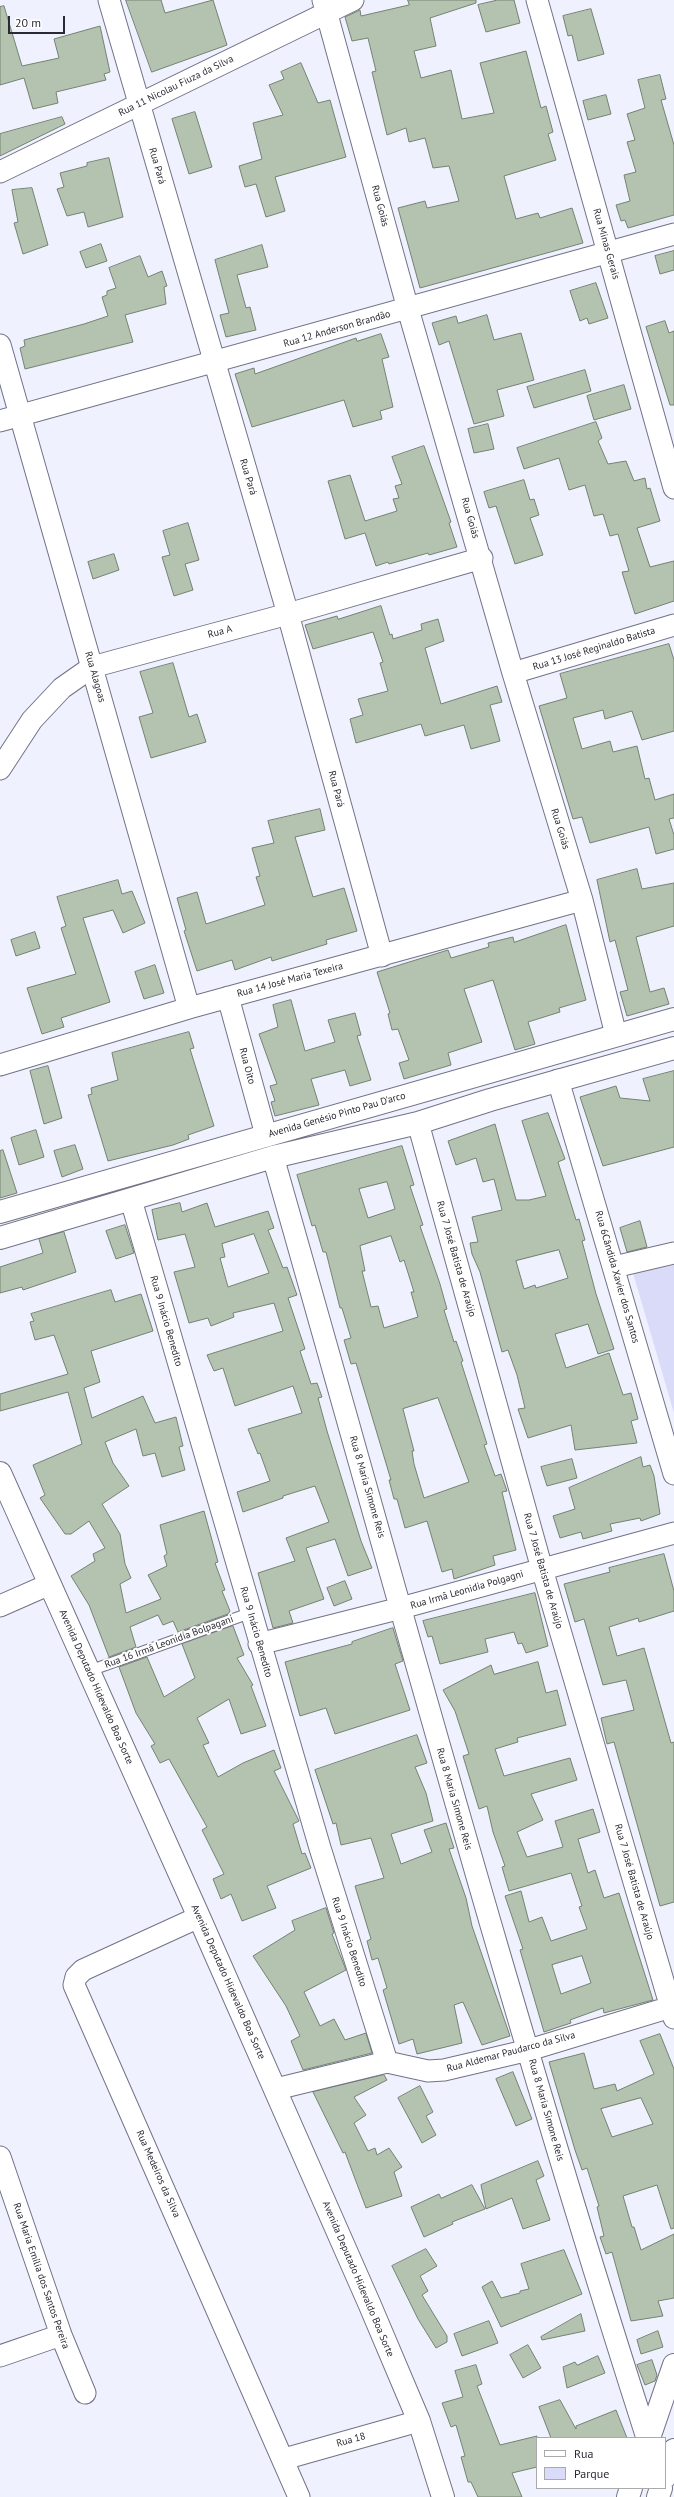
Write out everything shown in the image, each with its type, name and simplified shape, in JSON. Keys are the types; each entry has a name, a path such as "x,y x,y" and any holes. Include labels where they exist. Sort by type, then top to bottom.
{"street":[{"name":"Rua Pará","path":"109,0 288,614 382,956"},
{"name":"Rua 11 Nicolau Fiuza da Silva","path":"0,172 139,104 325,6 353,0"},
{"name":"Rua Minas Gerais","path":"538,0 674,488"},
{"name":"Rua Goiás","path":"325,6 408,309 482,558 513,673 582,900 616,1036"},
{"name":"Rua 12 Anderson Brandão","path":"0,421 21,414 214,364 609,254 674,234"},
{"name":"Rua Alagoas","path":"0,345 21,414 189,1008"},
{"name":"Rua A","path":"0,769 32,720 62,688 92,667 288,614 482,558"},
{"name":"Rua 13 José Reginaldo Batista","path":"513,673 674,625"},
{"name":"Rua 14 José Maria Texeira","path":"0,1065 189,1008 582,900"},
{"name":"Rua Oito","path":"228,997 266,1135"},
{"name":"Avenida Genésio Pinto Pau D'arco","path":"0,1212 674,1019"},
{"path":"0,1238 274,1157 418,1123 558,1080 674,1048"},
{"path":"484,1073 490,1100"},
{"name":"Rua 6Cândida Xavier dos Santos","path":"558,1080 674,1474"},
{"name":"Rua 7 José Batista de Araújo","path":"418,1123 542,1569 673,2010"},
{"name":"Rua 8 Maria Simone Reis","path":"274,1157 462,1829 529,2050 584,2241 648,2437"},
{"name":"Rua 9 Inácio Benedito","path":"131,1200 259,1644 320,1848 387,2062"},
{"path":"614,1267 674,1253"},
{"name":"Avenida Deputado Hidevaldo Boa Sorte","path":"0,1473 276,2089 418,2421 443,2497"},
{"name":"Rua Irmã Leonidia Polgagni","path":"259,1644 401,1608 674,1533"},
{"path":"0,1606 50,1584"},
{"name":"Rua Medeiros da Silva","path":"199,1917 83,1970 76,1977 74,1985 284,2459 299,2497"},
{"name":"Rua Aldemar Paudarco da Silva","path":"276,2089 387,2062 428,2071 444,2070 529,2050 673,2010"},
{"name":"Rua Maria Emília dos Santos Pereira","path":"0,2157 61,2335 85,2392"},
{"path":"0,2356 61,2335"},
{"path":"648,2437 674,2365"},
{"name":"Rua 18","path":"284,2459 418,2421"},
{"path":"666,2473 674,2450"}],"lane":[{"name":"Rua 16 Irmã Leonídia Bolpagani","path":"89,1671 250,1613"}],"green space":[{"path":"674,1262 674,1413 633,1273"}],"building":[{"path":"126,0 161,0 165,13 213,0 227,45 152,72"},
{"path":"408,0 476,0 476,3 430,18 436,46 414,51 421,78 451,70 462,119 494,113 480,63 526,51 541,108 546,106 553,132 548,134 556,160 504,176 516,219 538,213 540,218 572,208 583,243 420,288 398,208 425,201 427,208 459,201 449,166 433,168 425,138 409,142 406,128 387,135 372,72 376,71 368,38 352,41 345,17 360,10 361,16 409,5"},
{"path":"498,0 514,0 520,23 486,32 478,5"},
{"path":"4,6 22,66 59,58 54,39 100,26 110,72 104,74 106,80 56,92 58,103 33,109 24,78 0,85 0,7"},
{"path":"591,9 604,54 578,61 572,35 568,36 563,16"},
{"path":"301,63 318,103 330,100 346,157 275,177 285,211 266,217 256,184 245,187 239,166 262,159 253,123 283,115 269,85 284,79 281,72"},
{"path":"660,75 666,99 661,100 674,145 674,215 628,228 625,220 621,221 616,205 630,201 624,175 636,172 627,142 635,140 627,114 645,108 638,80"},
{"path":"606,95 611,114 588,120 583,101"},
{"path":"195,112 212,167 189,174 172,119"},
{"path":"62,117 65,124 0,156 0,134"},
{"path":"109,158 123,217 88,227 84,212 67,216 57,189 64,187 60,173 87,166 87,163"},
{"path":"32,188 48,245 23,254 14,223 18,222 12,190"},
{"path":"101,244 107,261 86,268 80,252"},
{"path":"262,245 268,267 237,275 246,308 250,307 256,330 226,337 220,315 229,313 215,260"},
{"path":"674,251 674,270 660,274 655,256"},
{"path":"140,256 148,277 162,271 167,286 164,287 166,304 125,315 133,342 25,369 20,348 25,346 24,340 108,316 102,297 107,295 107,291 116,288 109,268"},
{"path":"596,283 608,318 589,324 587,318 580,321 570,291"},
{"path":"487,315 494,340 521,333 534,380 497,390 504,416 474,424 449,341 439,345 432,323 456,316 458,323"},
{"path":"665,321 669,333 674,331 674,405 670,405 646,327"},
{"path":"381,334 389,357 382,359 393,407 380,411 382,419 353,427 344,400 252,427 235,374 254,368 255,374 356,338 357,341"},
{"path":"585,370 591,391 534,408 527,387"},
{"path":"624,385 631,409 594,420 587,396"},
{"path":"596,422 602,438 598,441 608,464 626,461 634,481 645,478 647,489 650,488 660,521 637,528 650,567 674,561 674,601 635,614 622,572 629,571 618,534 610,536 603,514 594,516 585,485 569,490 559,458 524,469 517,448"},
{"path":"488,424 494,449 474,453 468,429"},
{"path":"424,446 451,522 449,523 457,547 429,555 428,553 389,564 388,562 376,566 365,533 345,539 328,481 350,475 365,521 397,511 393,499 399,498 395,486 402,484 392,457"},
{"path":"524,480 530,500 534,499 539,515 530,518 543,555 515,564 496,506 489,508 484,492"},
{"path":"188,523 199,560 185,564 193,590 174,596 162,557 170,555 163,531"},
{"path":"114,554 119,570 93,579 88,562"},
{"path":"381,606 390,635 392,634 393,639 422,630 421,624 438,619 444,641 425,648 441,704 497,686 502,702 490,705 500,741 471,749 464,725 425,736 421,724 356,743 350,719 363,715 358,699 388,691 380,663 383,662 373,632 313,649 305,625 337,616 338,619"},
{"path":"669,644 674,660 674,731 642,740 632,711 605,719 603,710 573,718 582,749 610,741 613,752 637,746 645,779 649,778 655,800 674,794 674,818 669,819 674,835 674,849 656,854 649,827 590,843 582,817 573,819 539,706 567,698 560,674"},
{"path":"173,663 189,717 197,714 206,742 151,758 139,717 153,713 140,672"},
{"path":"320,809 325,830 295,837 313,897 344,888 357,931 326,940 327,944 272,961 271,957 235,970 232,960 197,971 184,931 186,930 177,898 197,892 206,924 265,905 256,877 260,876 252,848 274,843 268,821"},
{"path":"637,869 642,889 674,883 674,926 636,937 650,992 664,988 669,1004 627,1016 620,992 628,990 615,940 610,942 597,880"},
{"path":"118,880 122,894 132,891 145,923 123,933 113,910 83,918 110,1002 61,1018 64,1027 42,1034 27,988 76,974 61,928 66,926 57,897"},
{"path":"566,925 586,1000 559,1008 560,1012 528,1022 535,1044 515,1050 493,980 464,989 482,1042 448,1053 451,1065 404,1079 399,1063 409,1060 398,1029 392,1030 388,1014 390,1013 377,972 448,950 451,958 489,947 488,943 513,937 514,942"},
{"path":"35,932 40,948 16,956 11,940"},
{"path":"155,965 164,993 144,999 135,972"},
{"path":"291,1000 305,1051 335,1042 328,1020 355,1013 361,1035 357,1036 371,1080 350,1086 345,1070 311,1079 319,1105 275,1116 271,1102 275,1101 270,1086 277,1084 259,1034 278,1027 273,1005"},
{"path":"189,1032 194,1048 190,1049 214,1126 188,1135 189,1139 173,1145 108,1161 88,1095 92,1094 91,1088 118,1080 112,1053"},
{"path":"48,1066 62,1118 44,1124 30,1071"},
{"path":"674,1071 674,1147 603,1166 580,1097 616,1086 620,1098 650,1101 643,1079"},
{"path":"548,1113 565,1159 558,1162 576,1220 579,1219 585,1240 582,1241 596,1294 614,1349 598,1354 588,1324 555,1334 566,1368 609,1353 623,1395 631,1393 638,1419 631,1421 637,1443 575,1450 571,1425 528,1438 518,1409 525,1408 517,1375 508,1350 502,1352 480,1272 472,1254 470,1243 478,1242 472,1217 502,1210 494,1179 483,1182 476,1158 456,1165 448,1141 495,1124 516,1200 529,1200 546,1196 522,1121","holes":["559,1250 568,1278 536,1288 535,1285 524,1289 516,1261"]},
{"path":"36,1130 44,1157 19,1165 11,1138"},
{"path":"75,1145 83,1169 62,1177 54,1151"},
{"path":"402,1146 414,1185 410,1186 423,1225 420,1226 440,1284 447,1309 444,1310 454,1342 456,1341 463,1361 461,1362 487,1444 484,1445 495,1476 501,1474 507,1491 502,1492 516,1550 493,1556 495,1565 454,1579 452,1569 442,1572 427,1521 405,1528 397,1499 394,1499 389,1480 391,1480 356,1363 351,1364 344,1340 351,1338 342,1308 340,1308 326,1252 323,1252 315,1225 312,1226 297,1175","holes":["387,1182 395,1209 368,1218 359,1189","391,1236 400,1262 404,1260 414,1292 411,1292 418,1317 384,1328 378,1306 371,1307 362,1271 365,1271 360,1246","438,1398 469,1482 424,1498 414,1464 412,1451 414,1451 403,1409"]},
{"path":"3,1150 17,1193 0,1198 0,1151"},
{"path":"180,1203 182,1212 207,1203 215,1227 268,1211 274,1228 268,1230 283,1268 287,1267 297,1295 288,1298 305,1349 300,1351 311,1384 317,1383 322,1397 318,1398 327,1431 361,1541 372,1568 348,1576 335,1539 306,1548 324,1599 289,1611 293,1623 273,1628 258,1573 295,1561 286,1538 329,1522 315,1486 283,1496 283,1498 243,1512 237,1492 270,1481 260,1453 258,1454 248,1429 302,1413 293,1386 235,1406 223,1368 214,1371 207,1355 283,1331 274,1303 233,1313 234,1317 211,1326 208,1318 189,1323 174,1272 195,1267 185,1234 158,1240 152,1210","holes":["254,1234 269,1273 228,1287 220,1258 225,1257 222,1244"]},
{"path":"640,1221 647,1247 627,1252 620,1228"},
{"path":"125,1225 134,1253 116,1259 106,1231"},
{"path":"64,1232 76,1272 23,1290 22,1287 0,1293 0,1267 43,1253 39,1239"},
{"path":"111,1290 115,1302 141,1294 153,1331 91,1351 100,1382 84,1388 92,1418 143,1396 155,1423 176,1417 183,1446 179,1447 185,1470 162,1477 155,1453 143,1456 136,1429 105,1442 113,1463 129,1486 102,1504 120,1534 125,1564 131,1578 120,1584 126,1613 161,1599 148,1575 167,1566 164,1556 167,1554 160,1525 204,1511 218,1562 215,1563 225,1590 222,1591 230,1611 228,1614 178,1632 173,1621 163,1625 158,1615 130,1627 136,1647 109,1657 89,1605 71,1576 95,1561 93,1554 105,1548 89,1521 71,1534 65,1534 40,1498 45,1495 33,1465 82,1444 68,1392 0,1411 0,1394 68,1374 54,1335 35,1340 30,1322 34,1321 31,1314"},
{"path":"641,1457 643,1467 650,1465 654,1476 660,1514 641,1521 640,1518 610,1524 612,1531 583,1539 581,1532 560,1538 553,1516 575,1509 569,1488"},
{"path":"572,1459 577,1478 547,1486 541,1467"},
{"path":"664,1554 674,1591 674,1611 639,1622 638,1618 609,1627 617,1656 644,1648 671,1743 674,1742 674,1902 660,1906 614,1742 607,1744 601,1718 634,1710 626,1680 603,1685 584,1619 575,1622 564,1584 610,1572 609,1568"},
{"path":"345,1581 352,1599 334,1606 327,1588"},
{"path":"535,1593 548,1646 526,1653 522,1643 518,1644 514,1632 485,1639 488,1652 440,1664 432,1636 428,1637 423,1621"},
{"path":"233,1626 244,1655 237,1658 253,1685 251,1686 266,1726 241,1734 229,1699 197,1718 209,1743 203,1745 218,1777 243,1763 274,1750 281,1768 274,1771 299,1821 293,1824 302,1854 305,1853 311,1868 267,1886 276,1908 242,1921 231,1894 221,1899 213,1879 224,1874 202,1830 207,1827 169,1759 160,1763 151,1746 155,1744 136,1713 119,1667 147,1657 164,1697 195,1678 182,1644"},
{"path":"393,1628 403,1661 395,1664 410,1710 335,1734 326,1708 300,1716 285,1662 352,1644 352,1642"},
{"path":"538,1662 546,1693 557,1690 566,1725 517,1738 518,1742 495,1749 504,1776 570,1758 577,1780 531,1794 543,1820 517,1832 527,1857 563,1847 555,1821 593,1809 600,1832 578,1839 588,1873 595,1870 604,1898 619,1893 653,2000 604,2013 603,2008 570,2020 571,2023 544,2032 520,1950 523,1949 505,1896 521,1891 529,1922 542,1917 551,1941 587,1929 579,1907 582,1906 571,1873 509,1891 502,1867 505,1866 493,1832 487,1806 479,1809 463,1756 469,1754 455,1711 443,1690 491,1665 494,1674","holes":["582,1956 591,1983 561,1994 552,1965"]},
{"path":"417,1735 427,1763 415,1767 426,1793 433,1821 391,1834 401,1864 432,1852 424,1830 446,1823 454,1848 449,1849 466,1898 472,1926 510,2036 482,2045 463,2002 454,2005 462,2043 417,2054 413,2039 399,2044 383,1990 387,1988 378,1958 372,1960 367,1941 371,1939 355,1886 384,1878 371,1838 341,1845 336,1823 333,1824 315,1770"},
{"path":"326,1908 334,1933 332,1934 346,1970 304,1992 320,2026 334,2019 345,2040 366,2033 372,2053 303,2070 291,2041 300,2036 286,2006 253,1956 295,1930 292,1921"},
{"path":"660,2034 674,2069 674,2228 671,2229 657,2185 623,2196 632,2227 634,2227 641,2250 674,2234 674,2298 658,2301 663,2316 631,2321 612,2252 606,2254 600,2237 604,2236 597,2207 599,2206 587,2168 582,2170 549,2062 584,2053 594,2089 615,2084 617,2091 654,2074 640,2041","holes":["641,2098 653,2124 612,2137 601,2109"]},
{"path":"513,2072 532,2119 516,2126 496,2079"},
{"path":"384,2075 387,2080 354,2097 366,2115 354,2123 368,2151 375,2148 377,2155 389,2148 402,2167 394,2172 402,2196 366,2208 345,2152 343,2153 313,2092"},
{"path":"420,2086 433,2112 426,2116 436,2135 422,2143 398,2098"},
{"path":"538,2161 544,2176 536,2180 550,2220 523,2229 512,2198 486,2209 481,2185"},
{"path":"472,2185 485,2209 452,2222 453,2224 424,2237 411,2207 439,2194 441,2198"},
{"path":"426,2249 437,2266 420,2276 428,2291 422,2295 447,2336 447,2342 436,2348 418,2319 392,2266"},
{"path":"564,2250 582,2294 501,2327 482,2287 492,2281 501,2298 529,2289 521,2264"},
{"path":"581,2314 585,2331 542,2340 541,2337"},
{"path":"489,2321 498,2343 462,2356 454,2334"},
{"path":"658,2331 663,2347 641,2354 637,2340"},
{"path":"528,2345 541,2368 523,2378 510,2355"},
{"path":"598,2356 605,2373 567,2388 563,2367 575,2362 577,2365"},
{"path":"652,2360 657,2375 655,2381 645,2385 637,2365"},
{"path":"476,2365 482,2384 477,2386 500,2445 537,2436 536,2467 512,2473 522,2497 478,2497 471,2482 468,2482 461,2457 465,2456 456,2425 451,2427 442,2403 463,2397 455,2371"},
{"path":"560,2400 576,2429 576,2426 616,2410 627,2437 551,2437 539,2407"}]}
